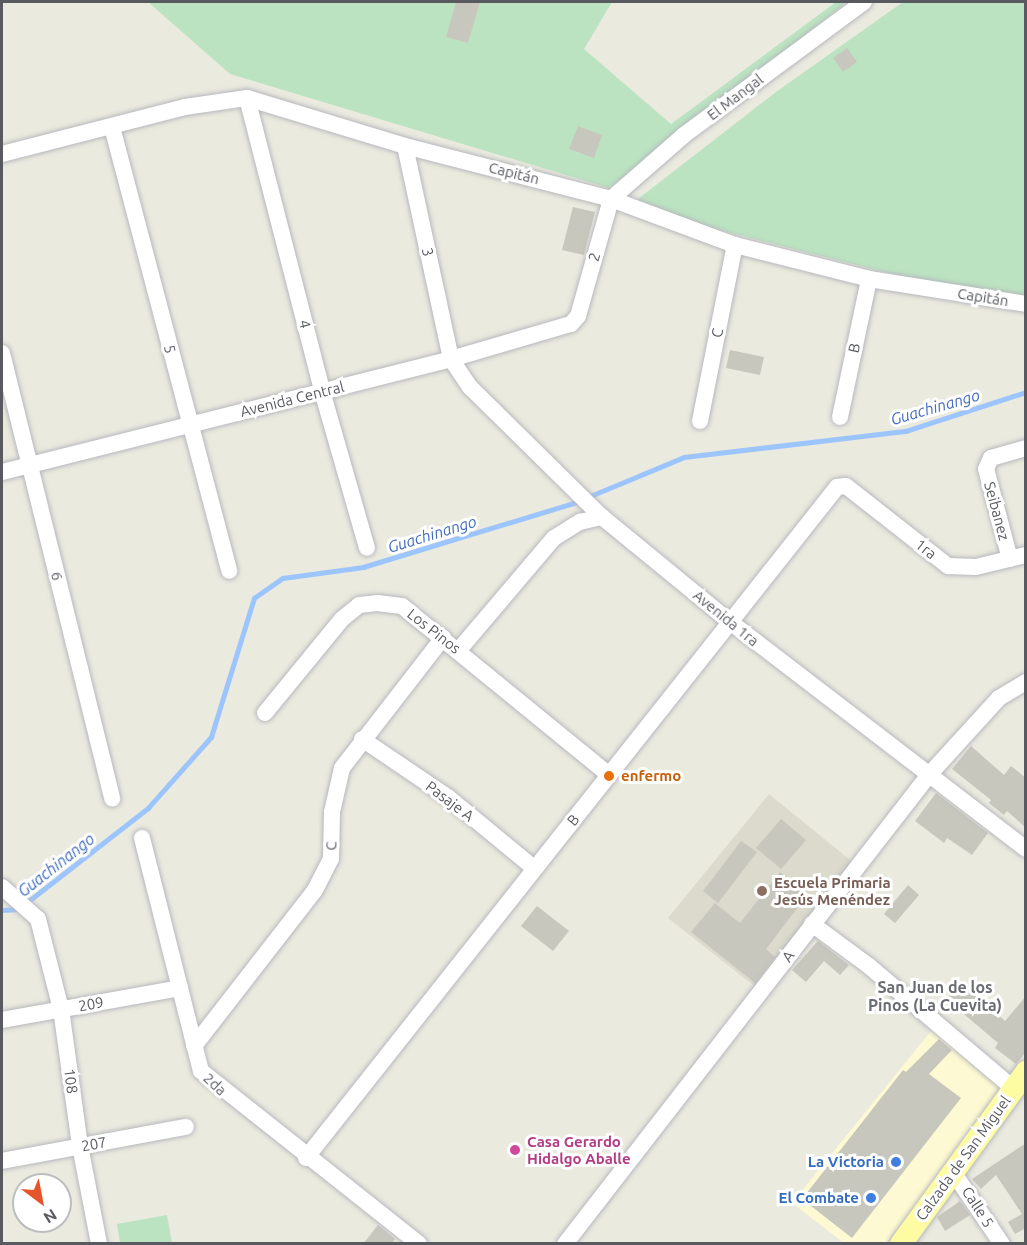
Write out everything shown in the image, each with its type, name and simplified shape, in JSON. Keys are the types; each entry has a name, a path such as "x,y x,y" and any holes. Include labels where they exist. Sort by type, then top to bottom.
{"main road":[{"name":"Calzada de San Miguel","path":"901,1244 1019,1080"}],"street":[{"name":"El Mangal","path":"611,199 684,135 864,2"},
{"name":"Capitán","path":"2,154 185,107 247,98 405,146 611,199 735,245 869,279 1026,304"},
{"name":"4","path":"247,98 322,391 368,548"},
{"name":"5","path":"112,127 229,571"},
{"name":"3","path":"405,146 451,359"},
{"name":"2","path":"578,316 611,199"},
{"name":"C","path":"700,421 735,245"},
{"name":"B","path":"840,417 869,279"},
{"name":"Avenida Central","path":"2,472 451,359 571,324 578,316"},
{"name":"6","path":"2,353 112,799"},
{"name":"Avenida 1ra","path":"451,359 470,387 597,513 729,621 1026,849"},
{"name":"Seibanez","path":"1018,557 987,462 991,458 1026,448"},
{"name":"B","path":"306,1158 729,621 841,484"},
{"name":"1ra","path":"841,484 948,566 976,567 1018,557"},
{"path":"459,651 554,538 597,513"},
{"name":"Los Pinos","path":"265,713 342,620 359,605 377,603 402,606 609,775"},
{"name":"C","path":"194,1046 315,890 331,859 335,785 362,739 443,638"},
{"name":"A","path":"565,1244 928,776 999,699 1026,681"},
{"name":"Pasaje A","path":"362,739 449,798 534,868"},
{"name":"2da","path":"142,838 201,1071 306,1158 412,1241"},
{"name":"108","path":"4,890 39,919 61,1009 80,1146 99,1244"},
{"path":"812,924 1019,1080"},
{"name":"209","path":"2,1020 180,988"},
{"name":"207","path":"2,1161 186,1127"},
{"name":"Calle 5","path":"953,1172 1002,1244"}],"shaded area":[{"name":"Escuela Primaria Jesús Menéndez","path":"769,794 855,864 757,988 668,918"},
{"path":"935,1026 1011,1088 886,1243 844,1243 792,1203"}],"green space":[{"path":"148,2 612,2 584,49 671,124 836,2 847,2 609,188 230,74"},
{"path":"903,2 1025,2 1025,298 896,275 707,227 642,205 638,199 776,92"},
{"path":"167,1215 172,1243 120,1243 117,1224"}],"building":[{"path":"456,2 480,2 468,43 446,37"},
{"path":"847,48 857,62 843,72 833,58"},
{"path":"578,126 602,135 594,158 569,149"},
{"path":"573,207 595,212 584,255 562,250"},
{"path":"730,350 764,357 760,375 726,368"},
{"path":"971,746 1004,775 1011,766 1026,778 1026,828 1007,811 1004,815 989,803 991,800 952,769"},
{"path":"936,793 988,833 972,855 947,838 944,843 915,821"},
{"path":"781,819 806,840 781,869 756,848"},
{"path":"741,841 757,852 718,903 703,891"},
{"path":"780,872 808,894 766,949 775,957 755,983 691,932 715,903 740,923"},
{"path":"908,885 919,895 895,923 884,914"},
{"path":"537,906 569,931 553,951 521,926"},
{"path":"818,941 849,965 840,975 824,961 806,982 792,970"},
{"path":"962,981 1005,1021 1026,996 1026,1052 1016,1064 995,1048 998,1043 946,999"},
{"path":"939,1039 952,1050 929,1074 961,1098 852,1238 802,1199 903,1070 906,1072"},
{"path":"1026,1143 1026,1228 1015,1234 1008,1222 1022,1214 996,1175 981,1189 972,1179"},
{"path":"960,1201 970,1215 945,1231 937,1217"},
{"path":"378,1225 395,1239 391,1244 363,1244"}],"waterway":[{"name":"Guachinango","path":"588,497 684,457 906,431 1026,392"},
{"name":"Guachinango","path":"26,903 148,808 211,737 254,598 283,578 363,567 580,501"},
{"name":"Guachinango","path":"2,910 19,909"}],"place":[{"name":"enfermo","path":"609,776"},
{"name":"Escuela Primaria Jesús Menéndez","path":"762,891"},
{"name":"Casa Gerardo Hidalgo Aballe","path":"515,1150"},
{"name":"La Victoria","path":"896,1162"},
{"name":"El Combate","path":"871,1198"}],"district":[{"name":"San Juan de los Pinos (La Cuevita)","path":"935,996"}]}
